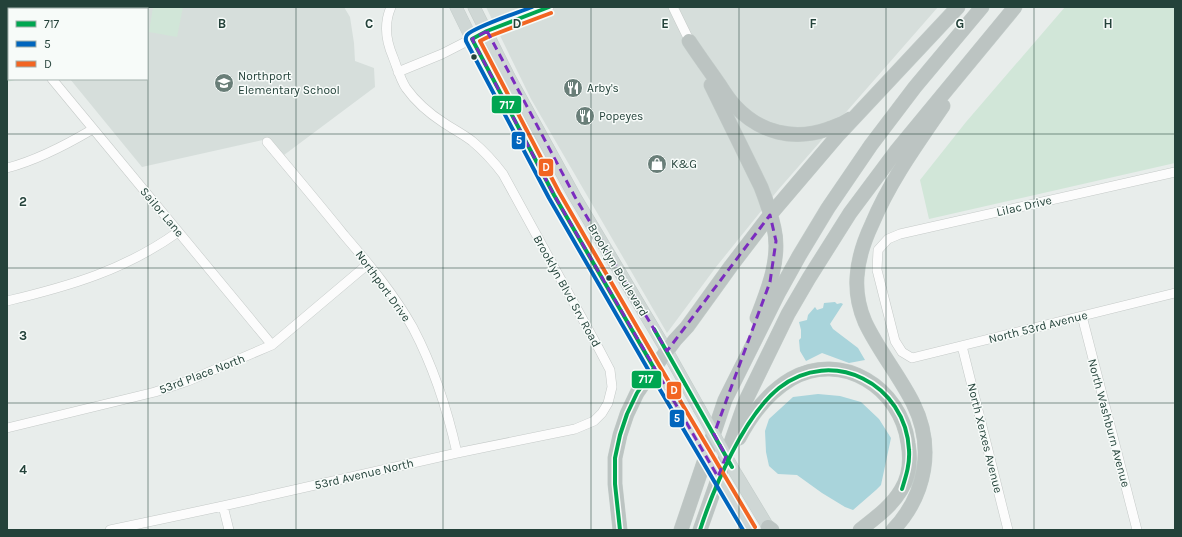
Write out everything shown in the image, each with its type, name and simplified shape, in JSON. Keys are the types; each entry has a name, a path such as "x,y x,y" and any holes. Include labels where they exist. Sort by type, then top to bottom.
{"highway":[{"path":"620,530 615,484 615,458 620,435 627,414 637,393 654,368 770,215 839,134 958,7"},
{"path":"725,400 779,292 828,208 871,145 915,87 982,7"},
{"path":"700,530 746,400 785,321 809,278 850,213 892,156 1015,7"},
{"path":"893,530 906,516 914,502 921,484 925,464 923,436 920,420 913,403 865,322 858,297 858,271 864,244 870,228 891,183 995,32"},
{"path":"690,41 734,106 749,118 764,127 789,135 809,134 839,125 862,110"},
{"path":"681,530 725,400 770,282 775,256 776,241 767,203 711,85"},
{"path":"709,503 741,436 756,411 764,402 790,380 809,372 830,369 842,371 858,376 872,383 892,402 902,419 909,445 909,470 902,489 896,499 886,510 860,530"},
{"path":"850,530 886,510"}],"main road":[{"name":"Brooklyn Boulevard","path":"456,7 554,195 750,530"},
{"name":"Brooklyn Boulevard","path":"474,7 516,90 574,197 667,351 747,492 770,529"}],"street":[{"name":"Brooklyn Blvd Srv Road","path":"391,7 387,23 388,44 398,72 406,88 428,112 444,124 471,140 494,161 610,370 612,387 608,403"},
{"path":"398,72 442,54 486,31 549,7"},
{"path":"673,7 711,85"},
{"name":"Sailor Lane","path":"53,80 272,345"},
{"path":"7,168 40,157 64,146 93,129"},
{"name":"Northport Drive","path":"267,142 392,294 412,326 429,361 442,396 457,453"},
{"name":"Lilac Drive","path":"902,352 895,341 877,270 878,250 888,239 900,234 1175,172"},
{"path":"7,301 74,284 104,273 160,245 178,232"},
{"name":"53rd Place North","path":"7,428 155,392 188,381 272,345 368,264"},
{"name":"North 53rd Avenue","path":"902,352 912,358 1175,293"},
{"name":"North Washburn Avenue","path":"1082,316 1137,530"},
{"name":"North Xerxes Avenue","path":"962,346 1005,529"},
{"name":"53rd Avenue North","path":"110,530 457,453 575,429 594,421 602,413 608,403"},
{"path":"222,506 229,530"}],"highlighted area":[{"path":"487,31 575,197 667,351 770,215 776,241 770,282 714,434 726,456 718,477 554,195 472,39"}],"shaded area":[{"name":"Northport Elementary School","path":"344,7 350,17 355,61 374,68 375,87 284,155 267,139 142,167 71,80 148,80 148,8 124,8"},
{"path":"486,7 938,7 778,190 716,267 667,333 531,99"}],"green space":[{"path":"7,7 124,7 8,8 8,80 15,80 7,82"},
{"path":"153,7 183,7 177,37 149,32"},
{"path":"1065,7 1175,7 1175,163 929,219 920,180 966,122"}],"water":[{"path":"835,302 837,304 843,304 830,324 833,329 858,348 865,360 849,363 822,353 806,361 800,351 799,340 801,338 801,330 799,322 807,320 808,315 815,307 817,310 823,308 824,303"},
{"path":"818,394 840,396 861,402 879,419 891,438 881,485 853,510 845,507 822,493 797,475 778,474 769,466 766,452 765,431 769,419 793,397"}],"transit line":[{"name":"5","path":"532,7 478,28 467,35 466,41 549,198 743,530"},
{"name":"717","path":"549,7 487,31 472,39 554,195 654,368 637,393 627,414 620,435 615,458 615,484 620,530"},
{"name":"D","path":"551,13 480,41 559,192 755,527"},
{"name":"717","path":"654,329 732,467"},
{"name":"717","path":"700,530 713,494 732,453 742,434 766,400 779,388 800,376 821,371 843,372 863,378 881,390 895,407 905,427 909,450 908,465 902,489"}],"place":[{"name":"Northport Elementary School","path":"224,83"},
{"name":"Arby's","path":"573,88"},
{"name":"Popeyes","path":"585,116"},
{"name":"K&G","path":"657,164"}]}
